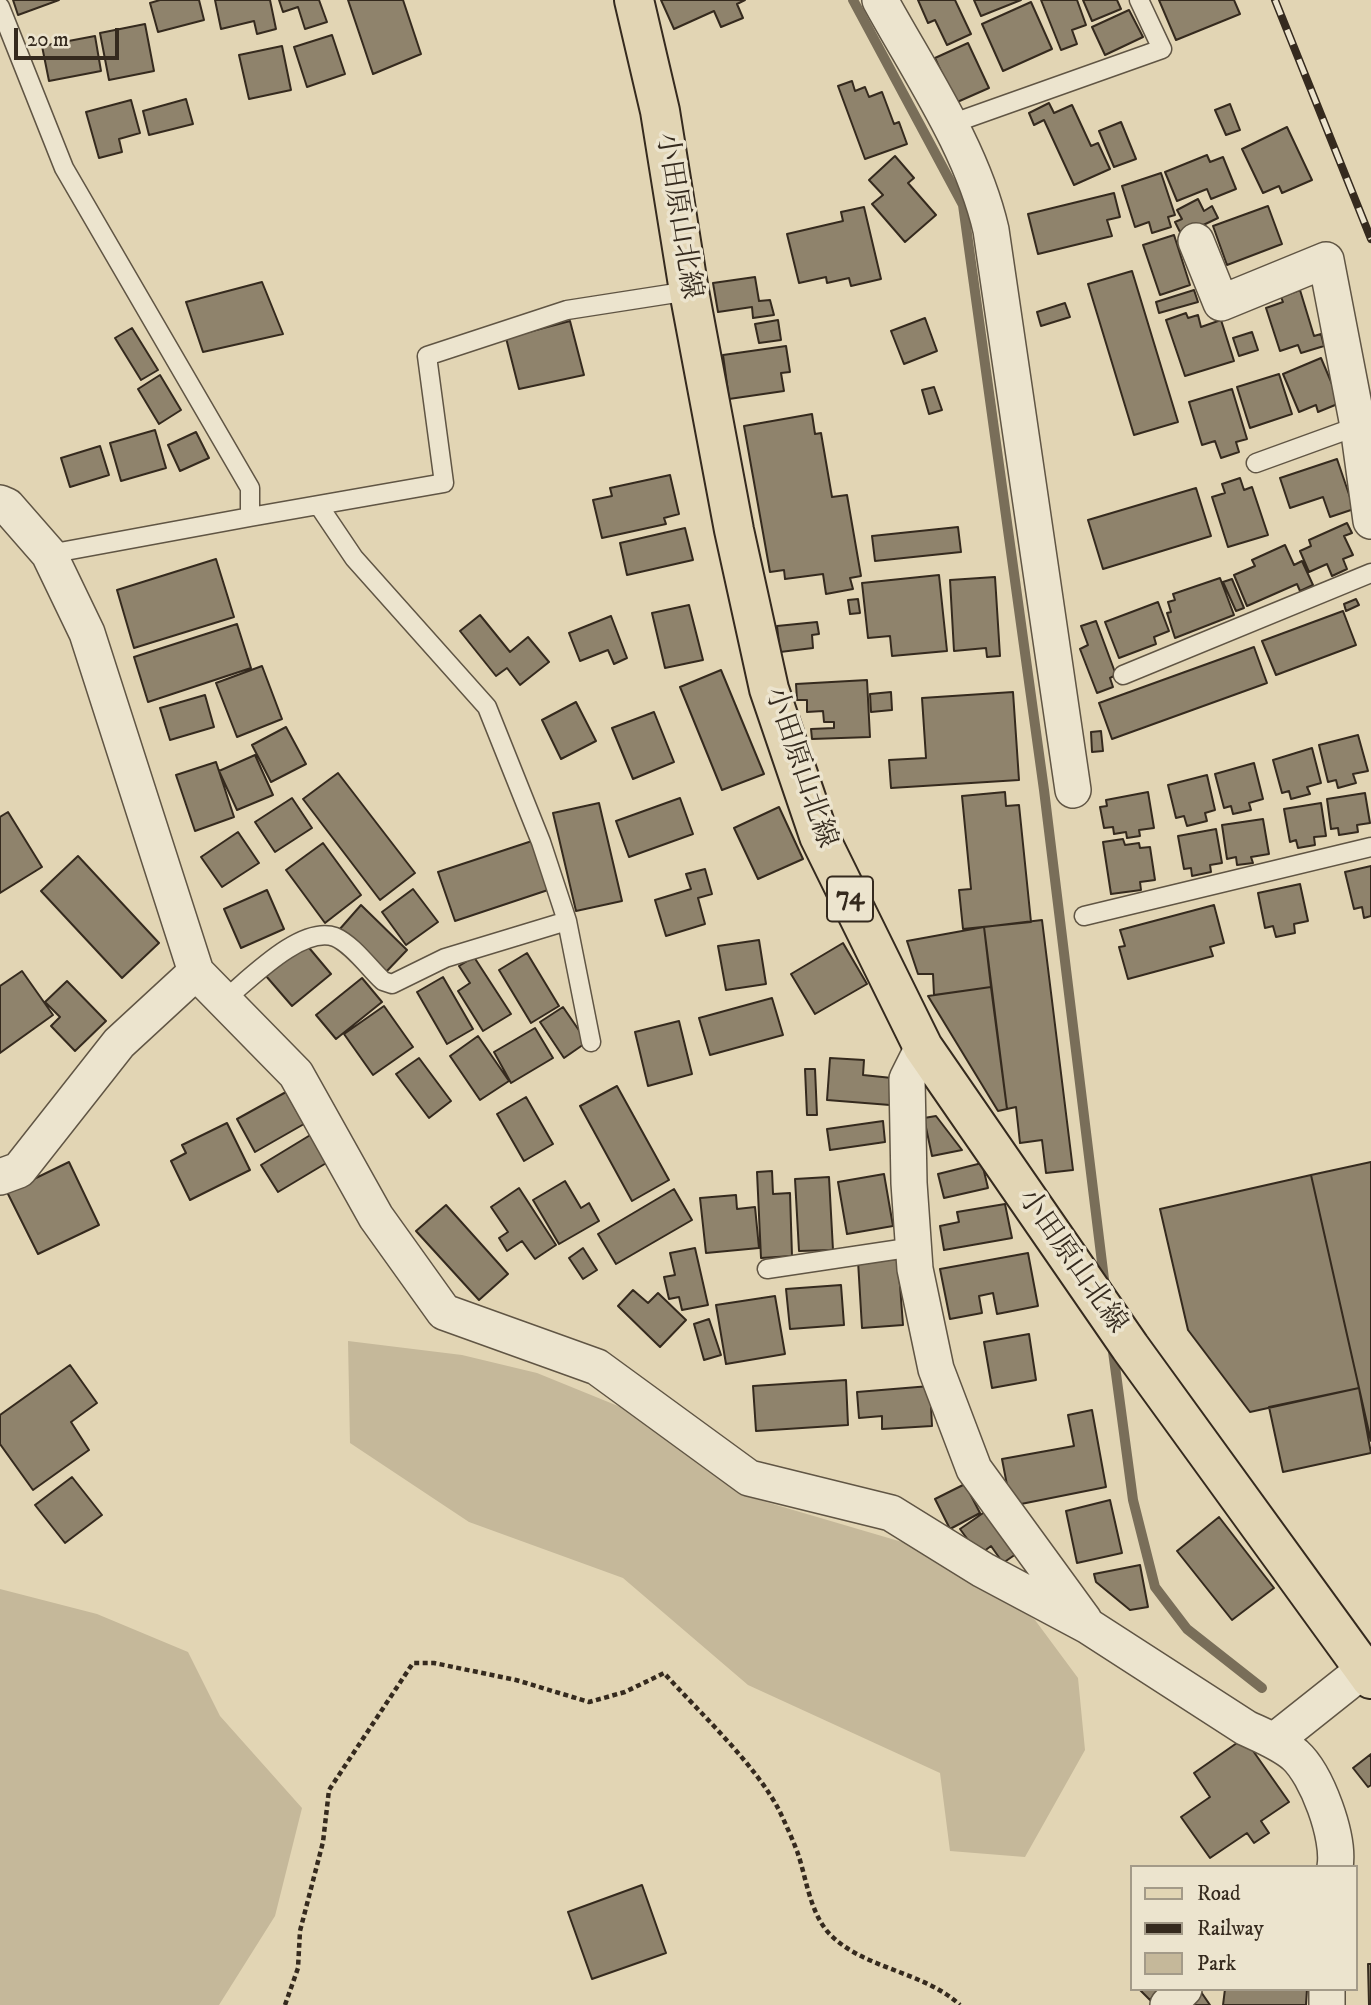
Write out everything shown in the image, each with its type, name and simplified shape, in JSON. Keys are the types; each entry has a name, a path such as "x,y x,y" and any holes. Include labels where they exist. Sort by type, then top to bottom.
{"main road":[{"name":"小田原山北線","path":"634,0 660,111 689,291 734,530 769,689 819,836 923,1046 1130,1347 1369,1671"}],"street":[{"path":"880,0 984,198 991,230 1073,790"},
{"path":"1196,241 1221,303 1326,260 1359,426 1371,521"},
{"path":"0,503 7,506 49,554 87,633 196,972 296,1074 376,1217 444,1312 597,1367 749,1478 891,1513 983,1570 1088,1626 1246,1728 1274,1741 1296,1756 1325,1804 1337,1857 1335,1865"},
{"path":"0,1177 19,1170 120,1043 196,972"},
{"path":"923,1046 907,1079 915,1269 936,1369 975,1469 1088,1626"},
{"path":"1274,1741 1369,1671"},
{"path":"1168,2005 1182,1991"}],"lane":[{"path":"948,125 1162,49 1139,0"},
{"path":"0,7 64,168 250,488 250,517"},
{"path":"49,554 444,483 427,356 567,310 689,291"},
{"path":"1256,463 1359,426"},
{"path":"319,506 354,558 487,707 541,842 567,921 591,1042"},
{"path":"1123,675 1371,573"},
{"path":"1084,916 1371,848"},
{"path":"224,1000 296,942 316,936 335,937 383,981 392,984 445,958 514,934 567,921"},
{"path":"767,1269 914,1247"}],"path":[{"path":"285,2005 298,1968 300,1931 323,1842 329,1790 413,1663 434,1663 516,1680 589,1702 625,1692 664,1673 744,1763 779,1810 797,1852 809,1895 825,1929 847,1949 932,1983 960,2005"}],"green space":[{"path":"348,1341 462,1355 537,1373 650,1419 749,1497 943,1554 1035,1620 1078,1678 1085,1750 1025,1857 950,1851 940,1773 748,1685 623,1578 469,1522 350,1443"},
{"path":"0,1589 97,1614 188,1652 220,1716 302,1808 275,1916 219,2005 0,2005"}],"building":[{"path":"13,0 59,0 18,15"},
{"path":"160,0 199,0 204,20 158,32 150,3"},
{"path":"215,0 270,0 276,29 257,34 254,21 221,29"},
{"path":"279,0 319,0 327,22 305,29 298,7 283,12"},
{"path":"348,0 403,0 421,54 373,74"},
{"path":"661,0 745,0 737,4 743,18 721,27 714,11 674,29"},
{"path":"918,0 955,0 971,34 947,45 935,20 928,23"},
{"path":"974,0 1021,0 981,16"},
{"path":"1041,0 1077,0 1086,25 1072,30 1077,44 1061,50"},
{"path":"1083,0 1117,0 1121,9 1092,21"},
{"path":"1159,0 1234,0 1240,14 1176,40"},
{"path":"1031,2 1052,49 1003,71 982,24"},
{"path":"1129,10 1143,37 1105,55 1092,27"},
{"path":"145,24 154,71 109,80 100,33"},
{"path":"332,35 345,74 307,87 294,47"},
{"path":"95,36 101,71 49,81 42,46"},
{"path":"968,43 989,88 955,103 935,58"},
{"path":"282,46 291,90 249,99 239,55"},
{"path":"852,81 855,91 865,87 869,97 882,92 894,124 899,122 907,144 865,159 838,86"},
{"path":"186,99 193,124 149,135 143,111"},
{"path":"131,100 140,133 119,139 122,152 99,158 86,112"},
{"path":"1049,103 1054,113 1072,105 1091,146 1098,143 1110,169 1074,185 1044,120 1034,125 1029,113"},
{"path":"1230,104 1240,130 1226,135 1215,110"},
{"path":"1121,122 1136,159 1114,167 1099,131"},
{"path":"1287,127 1312,180 1282,193 1279,186 1263,193 1242,149"},
{"path":"1207,155 1210,162 1223,157 1236,189 1211,199 1207,189 1177,201 1165,172"},
{"path":"895,156 914,178 908,183 936,215 905,242 872,204 883,195 869,180"},
{"path":"1161,173 1175,215 1168,217 1171,227 1152,233 1149,222 1135,227 1122,186"},
{"path":"1114,193 1120,217 1107,220 1112,236 1038,254 1028,214"},
{"path":"1198,199 1204,211 1212,206 1218,218 1197,228 1195,224 1180,232 1175,222 1182,219 1177,210"},
{"path":"1268,206 1282,244 1227,265 1213,226"},
{"path":"864,207 881,279 851,286 849,278 827,283 826,277 799,283 787,234 843,221 841,212"},
{"path":"1174,235 1190,285 1160,295 1143,245"},
{"path":"1132,271 1178,422 1134,435 1088,284"},
{"path":"755,277 759,301 770,300 774,315 753,318 752,307 718,312 713,283"},
{"path":"262,282 283,334 203,352 186,302"},
{"path":"1194,290 1198,302 1159,313 1156,302"},
{"path":"1300,290 1314,336 1321,334 1324,346 1301,353 1298,345 1280,351 1266,308 1283,302 1281,297"},
{"path":"1065,303 1070,317 1041,326 1037,312"},
{"path":"1186,313 1188,318 1198,315 1201,327 1221,320 1234,361 1185,376 1166,320"},
{"path":"925,318 937,351 904,364 891,331"},
{"path":"778,320 781,340 759,343 755,324"},
{"path":"570,321 584,375 519,389 506,338"},
{"path":"132,328 158,370 141,380 115,338"},
{"path":"1252,332 1258,350 1239,356 1233,338"},
{"path":"786,346 790,372 781,373 784,391 729,399 723,355"},
{"path":"1321,358 1340,403 1318,412 1316,405 1299,412 1283,374"},
{"path":"1279,374 1292,414 1250,428 1237,387"},
{"path":"160,375 181,410 159,424 138,389"},
{"path":"934,387 942,410 929,414 922,390"},
{"path":"1232,389 1247,439 1236,442 1239,452 1221,458 1215,441 1202,445 1189,402"},
{"path":"812,414 815,434 821,433 832,497 847,495 861,576 850,578 853,589 826,594 823,574 785,579 784,570 770,572 744,426"},
{"path":"155,430 166,468 121,481 110,443"},
{"path":"196,432 209,458 180,471 168,445"},
{"path":"100,446 109,475 70,487 61,458"},
{"path":"1337,459 1354,509 1330,517 1323,497 1290,508 1280,478"},
{"path":"670,475 679,514 664,518 666,524 602,538 593,500 612,496 610,488"},
{"path":"1240,478 1244,490 1252,487 1268,535 1228,547 1212,497 1225,493 1222,484"},
{"path":"1196,488 1211,536 1103,569 1088,520"},
{"path":"1347,523 1352,533 1344,536 1353,555 1343,559 1347,569 1332,576 1327,564 1309,572 1300,551 1311,546 1309,540"},
{"path":"958,527 961,552 875,561 872,536"},
{"path":"685,528 693,560 627,575 620,543"},
{"path":"1285,545 1294,565 1302,561 1313,585 1300,591 1297,584 1247,606 1234,575 1255,566 1252,560"},
{"path":"216,559 234,617 134,648 117,590"},
{"path":"939,575 947,651 892,656 890,636 868,638 862,583"},
{"path":"995,577 1000,656 987,657 986,648 954,651 950,580"},
{"path":"1220,578 1234,615 1175,638 1167,613 1171,612 1168,602 1175,600 1173,594"},
{"path":"1232,579 1244,608 1236,611 1223,582"},
{"path":"858,599 860,613 850,614 848,600"},
{"path":"1356,599 1359,605 1346,611 1344,604"},
{"path":"1158,602 1169,631 1154,637 1156,644 1119,658 1105,622"},
{"path":"689,605 703,660 665,668 652,613"},
{"path":"1343,611 1356,645 1276,675 1262,641"},
{"path":"480,615 510,652 528,637 549,662 520,685 507,668 496,676 460,631"},
{"path":"611,616 627,658 614,664 608,650 580,661 569,633"},
{"path":"1096,621 1116,675 1110,678 1113,687 1097,693 1080,649 1088,645 1081,626"},
{"path":"817,622 819,634 812,635 813,648 780,652 777,626"},
{"path":"237,624 251,668 148,702 134,657"},
{"path":"1254,647 1267,683 1112,739 1099,703"},
{"path":"262,666 282,719 237,737 216,683"},
{"path":"721,670 764,774 722,790 680,687"},
{"path":"867,680 870,737 812,739 811,729 834,728 834,722 824,722 823,711 807,712 807,700 797,700 796,684"},
{"path":"891,692 892,710 871,712 870,694"},
{"path":"1013,692 1019,780 891,788 889,760 926,758 922,698"},
{"path":"205,695 214,727 170,740 160,708"},
{"path":"576,702 596,741 561,759 542,720"},
{"path":"654,712 674,762 633,779 612,728"},
{"path":"286,727 306,764 271,782 252,745"},
{"path":"1101,731 1103,751 1092,752 1091,732"},
{"path":"1358,735 1368,771 1353,774 1356,783 1338,788 1336,780 1328,782 1319,745"},
{"path":"1312,748 1321,783 1307,787 1310,794 1291,799 1289,791 1282,793 1273,760"},
{"path":"255,755 273,795 237,810 219,771"},
{"path":"216,762 234,817 195,831 176,775"},
{"path":"1254,763 1263,799 1249,803 1251,810 1233,814 1231,806 1224,808 1215,774"},
{"path":"338,773 415,873 380,900 303,799"},
{"path":"1207,775 1215,810 1205,813 1207,821 1187,826 1184,816 1176,818 1168,785"},
{"path":"1005,792 1006,806 1019,805 1031,922 963,929 959,890 971,889 962,796"},
{"path":"1148,792 1154,828 1139,830 1140,836 1127,838 1126,832 1114,834 1113,827 1104,828 1100,807 1107,806 1106,800"},
{"path":"1365,793 1370,823 1357,825 1358,832 1339,835 1338,828 1331,829 1327,799"},
{"path":"292,798 312,828 275,852 255,822"},
{"path":"680,798 693,834 629,857 616,821"},
{"path":"599,803 622,901 576,911 553,813"},
{"path":"1321,803 1326,836 1314,837 1315,845 1298,848 1296,840 1290,842 1284,809"},
{"path":"779,807 803,859 758,879 734,828"},
{"path":"8,812 42,867 0,893 0,817"},
{"path":"1263,819 1269,854 1251,857 1253,863 1237,865 1236,857 1227,859 1222,825"},
{"path":"1216,829 1222,863 1210,865 1211,872 1192,876 1191,868 1184,869 1178,836"},
{"path":"238,832 259,863 222,887 201,857"},
{"path":"1123,839 1125,845 1139,843 1140,848 1150,847 1155,880 1140,882 1141,890 1111,894 1103,842"},
{"path":"532,841 548,890 455,921 438,872"},
{"path":"323,843 361,895 325,923 286,870"},
{"path":"78,856 159,943 122,978 41,891"},
{"path":"1371,866 1371,916 1364,918 1362,907 1354,909 1345,872"},
{"path":"705,869 712,894 698,898 705,924 666,936 655,900 691,889 686,874"},
{"path":"1300,884 1308,921 1294,924 1295,933 1276,937 1273,926 1265,928 1258,893"},
{"path":"413,889 438,922 406,945 382,912"},
{"path":"267,890 284,929 241,948 224,909"},
{"path":"361,905 407,950 385,973 339,930"},
{"path":"1214,905 1224,943 1210,947 1213,956 1128,979 1119,947 1125,946 1120,930"},
{"path":"1042,920 1073,1170 1046,1173 1042,1140 1020,1143 1016,1107 1007,1109 984,927"},
{"path":"984,927 991,987 934,995 933,974 918,974 907,941"},
{"path":"759,940 766,984 726,990 718,946"},
{"path":"305,943 331,974 292,1006 266,976"},
{"path":"843,943 867,984 815,1014 791,974"},
{"path":"527,953 559,1006 531,1023 499,970"},
{"path":"474,957 511,1014 483,1031 458,991 470,983 459,966"},
{"path":"22,971 53,1015 0,1053 0,986"},
{"path":"443,977 473,1029 447,1044 417,992"},
{"path":"362,978 382,1002 336,1039 316,1015"},
{"path":"67,981 106,1021 75,1051 51,1026 60,1017 45,1002"},
{"path":"991,987 1007,1109 998,1111 928,996"},
{"path":"772,998 783,1035 710,1055 699,1018"},
{"path":"384,1006 413,1047 373,1075 344,1034"},
{"path":"563,1007 587,1042 564,1058 540,1022"},
{"path":"679,1021 692,1074 648,1086 635,1032"},
{"path":"535,1028 553,1058 511,1083 494,1052"},
{"path":"478,1036 509,1081 480,1100 450,1056"},
{"path":"419,1058 451,1101 429,1118 396,1074"},
{"path":"830,1058 864,1060 863,1075 892,1078 890,1105 827,1100"},
{"path":"805,1069 815,1069 817,1115 807,1115"},
{"path":"617,1086 669,1180 632,1201 580,1106"},
{"path":"286,1092 304,1124 255,1152 237,1119"},
{"path":"526,1097 553,1144 524,1161 497,1114"},
{"path":"936,1116 962,1150 932,1156 924,1118"},
{"path":"883,1121 885,1142 830,1150 827,1129"},
{"path":"227,1123 250,1170 190,1200 171,1161 186,1153 182,1145"},
{"path":"312,1134 328,1162 278,1192 261,1165"},
{"path":"69,1162 99,1225 38,1254 7,1192"},
{"path":"1371,1162 1371,1441 1311,1175"},
{"path":"982,1163 988,1188 944,1198 938,1174"},
{"path":"772,1171 773,1194 790,1193 792,1256 761,1258 757,1172"},
{"path":"884,1174 893,1226 847,1234 838,1182"},
{"path":"1311,1175 1359,1388 1250,1412 1188,1330 1160,1209"},
{"path":"829,1177 833,1250 799,1251 795,1179"},
{"path":"565,1181 581,1208 589,1203 599,1221 559,1244 533,1200"},
{"path":"519,1188 556,1245 535,1259 522,1241 507,1251 499,1238 508,1232 491,1207"},
{"path":"674,1189 692,1220 616,1264 598,1234"},
{"path":"736,1195 737,1209 755,1207 759,1248 706,1253 700,1198"},
{"path":"1005,1204 1012,1238 944,1250 940,1226 959,1222 957,1212"},
{"path":"446,1205 508,1274 479,1300 416,1231"},
{"path":"583,1248 597,1270 583,1279 569,1258"},
{"path":"695,1248 708,1305 682,1310 679,1297 669,1299 664,1277 675,1275 670,1253"},
{"path":"1028,1253 1038,1306 997,1314 993,1293 979,1296 982,1313 950,1319 940,1269"},
{"path":"898,1259 903,1325 862,1328 858,1261"},
{"path":"841,1285 844,1325 790,1329 786,1289"},
{"path":"633,1290 648,1303 658,1293 686,1320 660,1347 618,1306"},
{"path":"775,1296 785,1354 726,1364 716,1305"},
{"path":"709,1319 721,1355 704,1360 694,1324"},
{"path":"1029,1334 1036,1380 992,1388 984,1342"},
{"path":"70,1365 97,1403 71,1422 89,1450 33,1490 0,1444 0,1415"},
{"path":"846,1380 848,1425 756,1431 753,1386"},
{"path":"930,1386 932,1426 882,1429 882,1416 859,1418 857,1392"},
{"path":"1359,1388 1371,1453 1283,1472 1269,1407"},
{"path":"1092,1410 1106,1487 1011,1506 1002,1459 1074,1446 1068,1415"},
{"path":"72,1477 102,1515 65,1543 35,1505"},
{"path":"965,1484 980,1513 950,1529 935,1499"},
{"path":"1110,1500 1122,1553 1077,1563 1066,1511"},
{"path":"986,1511 1016,1554 1003,1563 991,1546 979,1555 960,1529"},
{"path":"1219,1517 1274,1588 1232,1620 1177,1551"},
{"path":"1140,1565 1148,1607 1130,1610 1096,1582 1094,1574"},
{"path":"1244,1738 1289,1802 1261,1821 1269,1833 1254,1843 1247,1833 1210,1858 1181,1817 1210,1797 1194,1773"},
{"path":"1371,1754 1371,1785 1368,1787 1353,1768"},
{"path":"642,1885 666,1953 592,1979 568,1912"},
{"path":"1368,1964 1371,1964 1371,2005 1369,2005"},
{"path":"1141,1991 1158,1991 1150,2000"},
{"path":"1196,1991 1200,1991 1210,2005 1176,2005"},
{"path":"1225,1991 1307,1991 1306,2005 1223,2005"}],"waterway":[{"path":"853,0 963,205 1044,790 1105,1287"},
{"path":"1112,1344 1133,1500 1155,1587 1187,1629 1262,1688"}],"railway":[{"path":"1275,0 1371,239"}]}
